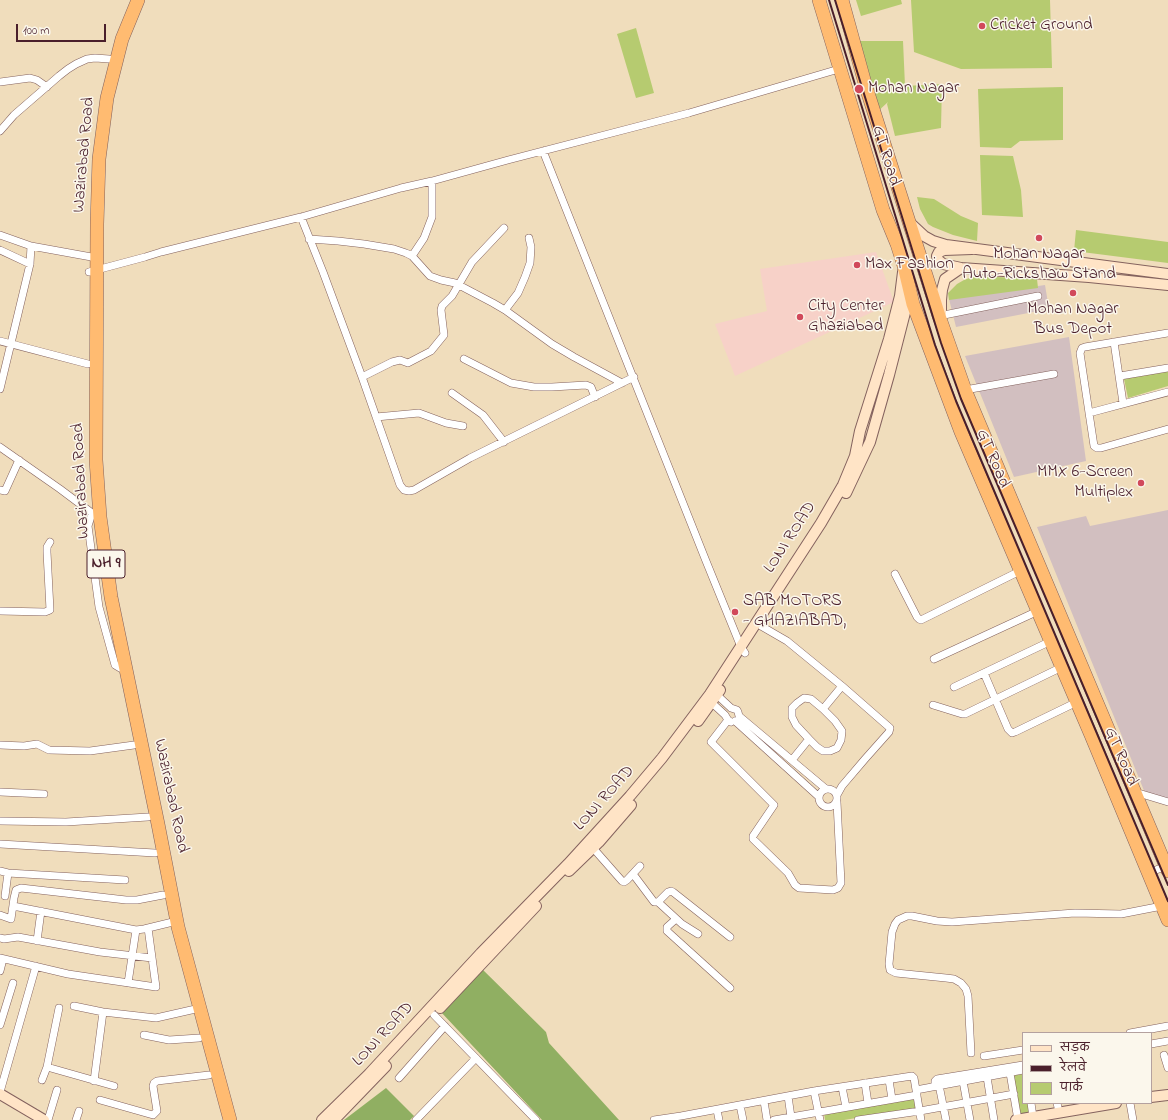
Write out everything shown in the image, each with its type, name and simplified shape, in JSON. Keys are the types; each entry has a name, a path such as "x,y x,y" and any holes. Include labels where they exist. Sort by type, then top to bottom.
{"highway":[{"name":"Wazirabad Road","path":"130,0 124,11 112,47 99,101 92,175 89,230 93,264 96,553 120,668 163,895 173,922 196,1009 230,1120"},
{"name":"Wazirabad Road","path":"138,0 122,39 107,98 99,159 88,364 88,465 111,598 158,824 173,922"},
{"name":"GT Road","path":"819,0 883,210 904,266 914,304 961,432 1077,702 1168,920"},
{"name":"GT Road","path":"842,0 865,84 965,390 1167,867"},
{"name":"Wazirabad Road","path":"196,1009 199,1038 222,1120"}],"street":[{"path":"0,131 14,115 59,76 76,64 87,59 109,58"},
{"path":"0,235 31,246 93,264 145,258 161,252 301,217 401,188 688,113 840,69"},
{"path":"0,82 30,78 37,80 47,87"},
{"path":"543,151 743,650"},
{"path":"412,256 424,238 432,217 432,181"},
{"path":"301,217 362,377 400,485 404,490 414,490 470,458 634,377"},
{"path":"910,223 924,236 933,241 946,245 1168,274"},
{"path":"362,377 392,362 400,360 408,362 431,351 444,335 441,310 442,306 452,296 472,262 504,228"},
{"path":"505,310 518,292 530,263 531,247 529,238"},
{"path":"309,239 380,246 394,249 412,256 430,276 458,284 505,310 558,348 622,383"},
{"path":"0,389 30,264 31,246"},
{"path":"972,249 944,250 939,252 937,256 938,260 943,264 961,268 1089,277 1168,285"},
{"path":"0,250 30,264"},
{"path":"1012,271 1015,254"},
{"path":"859,458 860,431 889,338 900,296 904,266"},
{"path":"961,268 946,279 942,290 940,316 1038,296"},
{"path":"859,458 870,442 911,292"},
{"path":"1168,333 1085,347 1082,348 1080,353 1094,446 1097,448 1168,429"},
{"path":"0,341 88,364"},
{"path":"1114,342 1123,403"},
{"path":"464,359 511,383 534,387 586,384 591,386 595,397"},
{"path":"1120,376 1168,368"},
{"path":"965,390 1054,374"},
{"path":"1089,413 1168,392"},
{"path":"452,393 482,415 504,442"},
{"path":"376,416 419,413 446,423 464,426"},
{"path":"0,447 96,512"},
{"name":"LONI ROAD","path":"334,1120 429,1010 481,953 568,864 630,796 680,734 761,626 859,458"},
{"path":"0,490 5,491 19,460"},
{"path":"0,611 45,612 50,610 47,547 50,542"},
{"name":"LONI ROAD","path":"322,1120 365,1083 434,1015 628,808 715,699 743,650 805,552"},
{"path":"895,574 917,617 921,620 1020,571"},
{"path":"934,660 1038,611"},
{"path":"715,699 732,718 819,797 822,805 827,808 833,806 842,786 890,731 888,727 842,686 786,640 761,626"},
{"path":"954,687 1051,641"},
{"path":"933,705 965,714 1062,667"},
{"path":"984,672 1008,729 1012,733 1077,702"},
{"path":"823,710 842,686"},
{"path":"804,698 811,700 823,710 835,721 842,732 841,740 837,748 830,751 823,751 809,739 796,725 792,717 792,708 804,698"},
{"path":"715,699 730,708 737,710 738,712 732,718 711,742 774,805 753,836 753,839 788,873 795,885 799,888 833,890 838,888 841,883 837,798 834,790 826,789 792,760 732,718 727,711 730,708"},
{"path":"792,760 809,739"},
{"path":"0,745 24,746 38,744 49,750 90,751 134,745"},
{"path":"819,797 822,791 826,789"},
{"path":"0,792 44,794"},
{"path":"1135,792 1168,802"},
{"path":"0,821 66,822 148,816"},
{"path":"0,844 155,852"},
{"path":"592,848 622,881 626,881 640,866"},
{"path":"1149,873 1167,867"},
{"path":"0,872 125,880"},
{"path":"8,873 3,895 14,898"},
{"path":"633,874 654,902 658,902 682,924 698,934"},
{"path":"0,915 11,918 17,889 21,888 126,900 137,900 163,895"},
{"path":"658,902 671,891 730,936"},
{"path":"13,906 136,930 173,922"},
{"path":"971,1053 968,996 962,983 954,979 896,973 890,970 889,964 892,932 898,920 907,916 942,922 952,922 1075,913 1121,914 1162,906"},
{"path":"37,941 41,911"},
{"path":"676,919 668,927 668,932 730,988"},
{"path":"0,971 2,959 68,974 156,987 148,928"},
{"path":"128,983 136,930"},
{"path":"0,938 4,939 18,937 152,958"},
{"path":"36,966 0,1093 44,1120"},
{"path":"0,1025 13,983"},
{"path":"74,1006 103,1012 156,1018 196,1009"},
{"path":"42,1080 47,1067 60,1008"},
{"path":"94,1081 103,1012"},
{"path":"434,1015 536,1120"},
{"path":"399,1078 445,1026"},
{"path":"1135,1032 1168,1026"},
{"path":"144,1035 168,1040 199,1038"},
{"path":"1152,1044 1168,1041"},
{"path":"984,1056 1022,1050"},
{"path":"1164,1055 1168,1068"},
{"path":"416,1120 476,1058"},
{"path":"946,1120 935,1081 937,1079 1022,1065"},
{"path":"47,1067 114,1086"},
{"path":"774,1120 868,1104 892,1099 937,1086 1022,1070"},
{"path":"1010,1073 1017,1120 1033,1117 1058,1108 1104,1104"},
{"path":"100,1100 153,1115 157,1112 153,1086 154,1083 157,1081 209,1075"},
{"path":"654,1120 694,1117 740,1105 814,1091 914,1076 921,1120"},
{"path":"987,1077 994,1120"},
{"path":"889,1080 892,1099"},
{"path":"963,1081 970,1120"},
{"path":"865,1083 868,1104"},
{"path":"842,1087 846,1107"},
{"path":"48,1120 57,1090"},
{"path":"814,1091 820,1120"},
{"path":"858,1120 896,1117 920,1111 1014,1094"},
{"path":"1152,1097 1168,1095"},
{"path":"788,1096 792,1117"},
{"path":"764,1101 767,1120"},
{"path":"1031,1104 1033,1117"},
{"path":"1130,1104 1133,1120"},
{"path":"740,1105 743,1120"},
{"path":"717,1110 719,1120"},
{"path":"76,1120 79,1111"}],"shaded area":[{"name":"City Center Ghaziabad","path":"876,252 894,302 735,376 715,324 767,311 760,269"},
{"path":"1045,285 1049,309 956,327 949,299"},
{"path":"1069,337 1086,461 1014,477 965,356"},
{"path":"1168,510 1168,802 1145,793 1037,527 1086,516 1090,526"}],"green space":[{"path":"856,0 901,0 902,4 861,16"},
{"name":"Cricket Ground","path":"911,0 1050,0 1052,68 961,69 914,52"},
{"path":"636,28 654,93 636,98 617,34"},
{"path":"853,41 903,41 905,86 942,84 941,128 895,136 887,104 888,102 875,114"},
{"path":"1063,87 1063,140 1020,141 1011,148 980,147 978,89"},
{"path":"980,155 1013,156 1021,190 1023,217 982,215"},
{"path":"917,197 934,199 961,216 978,223 977,241 953,235 928,224 920,209"},
{"path":"1076,230 1168,242 1168,263 1074,251"},
{"path":"972,277 1037,279 1038,288 949,300 948,293 957,284"},
{"path":"1168,371 1168,386 1128,398 1124,379"},
{"path":"480,967 546,1032 549,1043 619,1120 542,1120 441,1012"},
{"path":"1022,1074 1022,1104 1030,1104 1032,1116 1019,1119 1011,1076"},
{"path":"386,1088 414,1116 410,1120 344,1120"},
{"path":"915,1098 917,1108 844,1120 825,1120 824,1112"}],"railway":[{"path":"829,0 935,345 956,401 1168,901"},
{"path":"835,0 941,343 961,399 1168,885"}],"place":[{"name":"Cricket Ground","path":"982,26"},
{"name":"Mohan Nagar","path":"859,89"},
{"name":"Mohan Nagar Auto-Rickshaw Stand","path":"1039,238"},
{"name":"Max Fashion","path":"857,265"},
{"name":"Mohan Nagar Bus Depot","path":"1073,293"},
{"name":"City Center Ghaziabad","path":"800,317"},
{"name":"MMX 6-Screen Multiplex","path":"1141,483"},
{"name":"SAB MOTORS - GHAZIABAD,","path":"735,612"}]}
